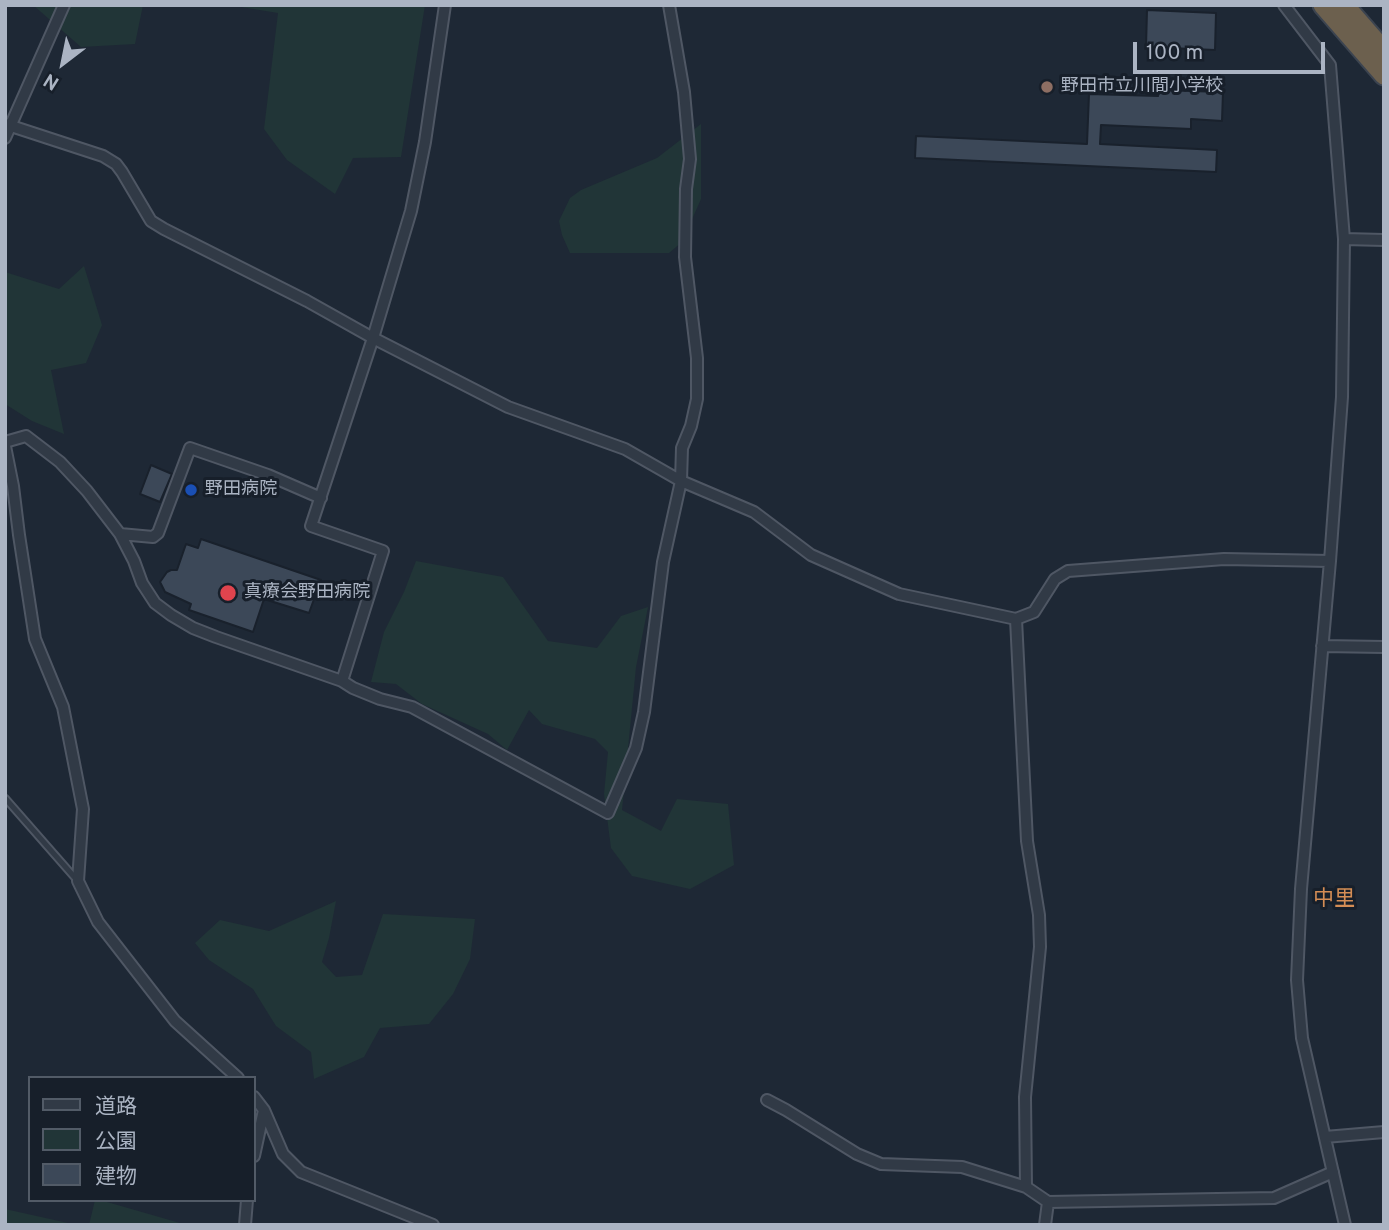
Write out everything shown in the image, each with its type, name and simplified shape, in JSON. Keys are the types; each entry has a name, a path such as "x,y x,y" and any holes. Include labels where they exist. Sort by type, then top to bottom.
{"highway":[{"path":"1323,5 1384,75"},
{"path":"1344,5 1383,50"}],"street":[{"path":"5,138 8,125 64,5"},
{"path":"342,681 383,551 312,526 411,211 419,178 445,5"},
{"path":"236,1076 175,1021 98,922 78,881 83,809 63,707 35,639 5,444 26,436 60,462 88,491 120,534 142,583 155,603 171,615 216,637 342,681 380,699 412,707 608,813 636,748 644,712 663,562 681,481 682,448 691,426 697,399 697,358 685,257 686,189 690,159 684,92 669,5"},
{"path":"1284,5 1329,65 1344,239 1342,397 1301,889 1297,979 1302,1038 1345,1225"},
{"path":"8,125 103,156 116,164 151,221 176,235 508,407 625,449 681,481 754,512 811,555 899,594 1016,619 1034,611 1055,579 1068,570 1224,559 1330,561"},
{"path":"1344,239 1384,240"},
{"path":"120,534 153,537 158,533 190,448 268,475 321,498"},
{"path":"1016,619 1027,841 1039,915 1040,947 1025,1097 1026,1187"},
{"path":"1322,646 1384,648"},
{"path":"256,1100 264,1110 283,1154 301,1172 433,1225"},
{"path":"767,1100 858,1154 881,1164 962,1167 1026,1187 1048,1202 1274,1198 1333,1172"},
{"path":"256,1147 264,1110"},
{"path":"1325,1136 1384,1132"},
{"path":"245,1225 247,1202"},
{"path":"1045,1225 1048,1202"}],"lane":[{"path":"5,798 78,881"}],"green space":[{"path":"33,5 143,5 135,44 81,47"},
{"path":"229,5 425,5 401,157 353,158 335,194 287,160 264,129 278,13"},
{"path":"701,124 701,199 682,242 669,253 570,253 559,221 570,198 581,190 657,158"},
{"path":"84,266 102,325 86,363 51,370 64,434 32,421 5,404 5,272 59,289"},
{"path":"416,561 503,577 548,641 597,648 621,616 648,607 636,667 622,810 661,831 677,799 728,804 734,865 690,889 632,876 611,848 604,794 608,752 595,739 542,724 529,710 507,750 488,734 422,704 396,684 371,682 384,632"},
{"path":"336,901 322,962 336,977 362,975 383,914 475,919 470,959 453,994 429,1024 380,1028 364,1057 314,1079 311,1052 276,1026 253,989 209,960 195,943 220,920 269,931"},
{"path":"95,1202 107,1202 187,1225 89,1225"},
{"path":"5,1209 77,1225 5,1225"}],"building":[{"path":"1147,10 1216,13 1215,50 1146,47"},
{"path":"1159,90 1223,92 1222,121 1191,119 1191,129 1101,125 1100,144 1217,150 1216,172 915,158 916,136 1087,144 1089,94 1158,96"},
{"path":"151,465 172,474 160,502 140,494"},
{"path":"201,539 321,580 309,613 264,599 253,632 189,610 191,604 165,592 160,582 167,572 177,570 186,544 198,548"}],"place":[{"name":"野田市立川間小学校","path":"1047,87"},
{"name":"野田病院","path":"191,490"},
{"name":"真療会野田病院","path":"228,593"}],"district":[{"name":"中里","path":"1334,901"}]}
